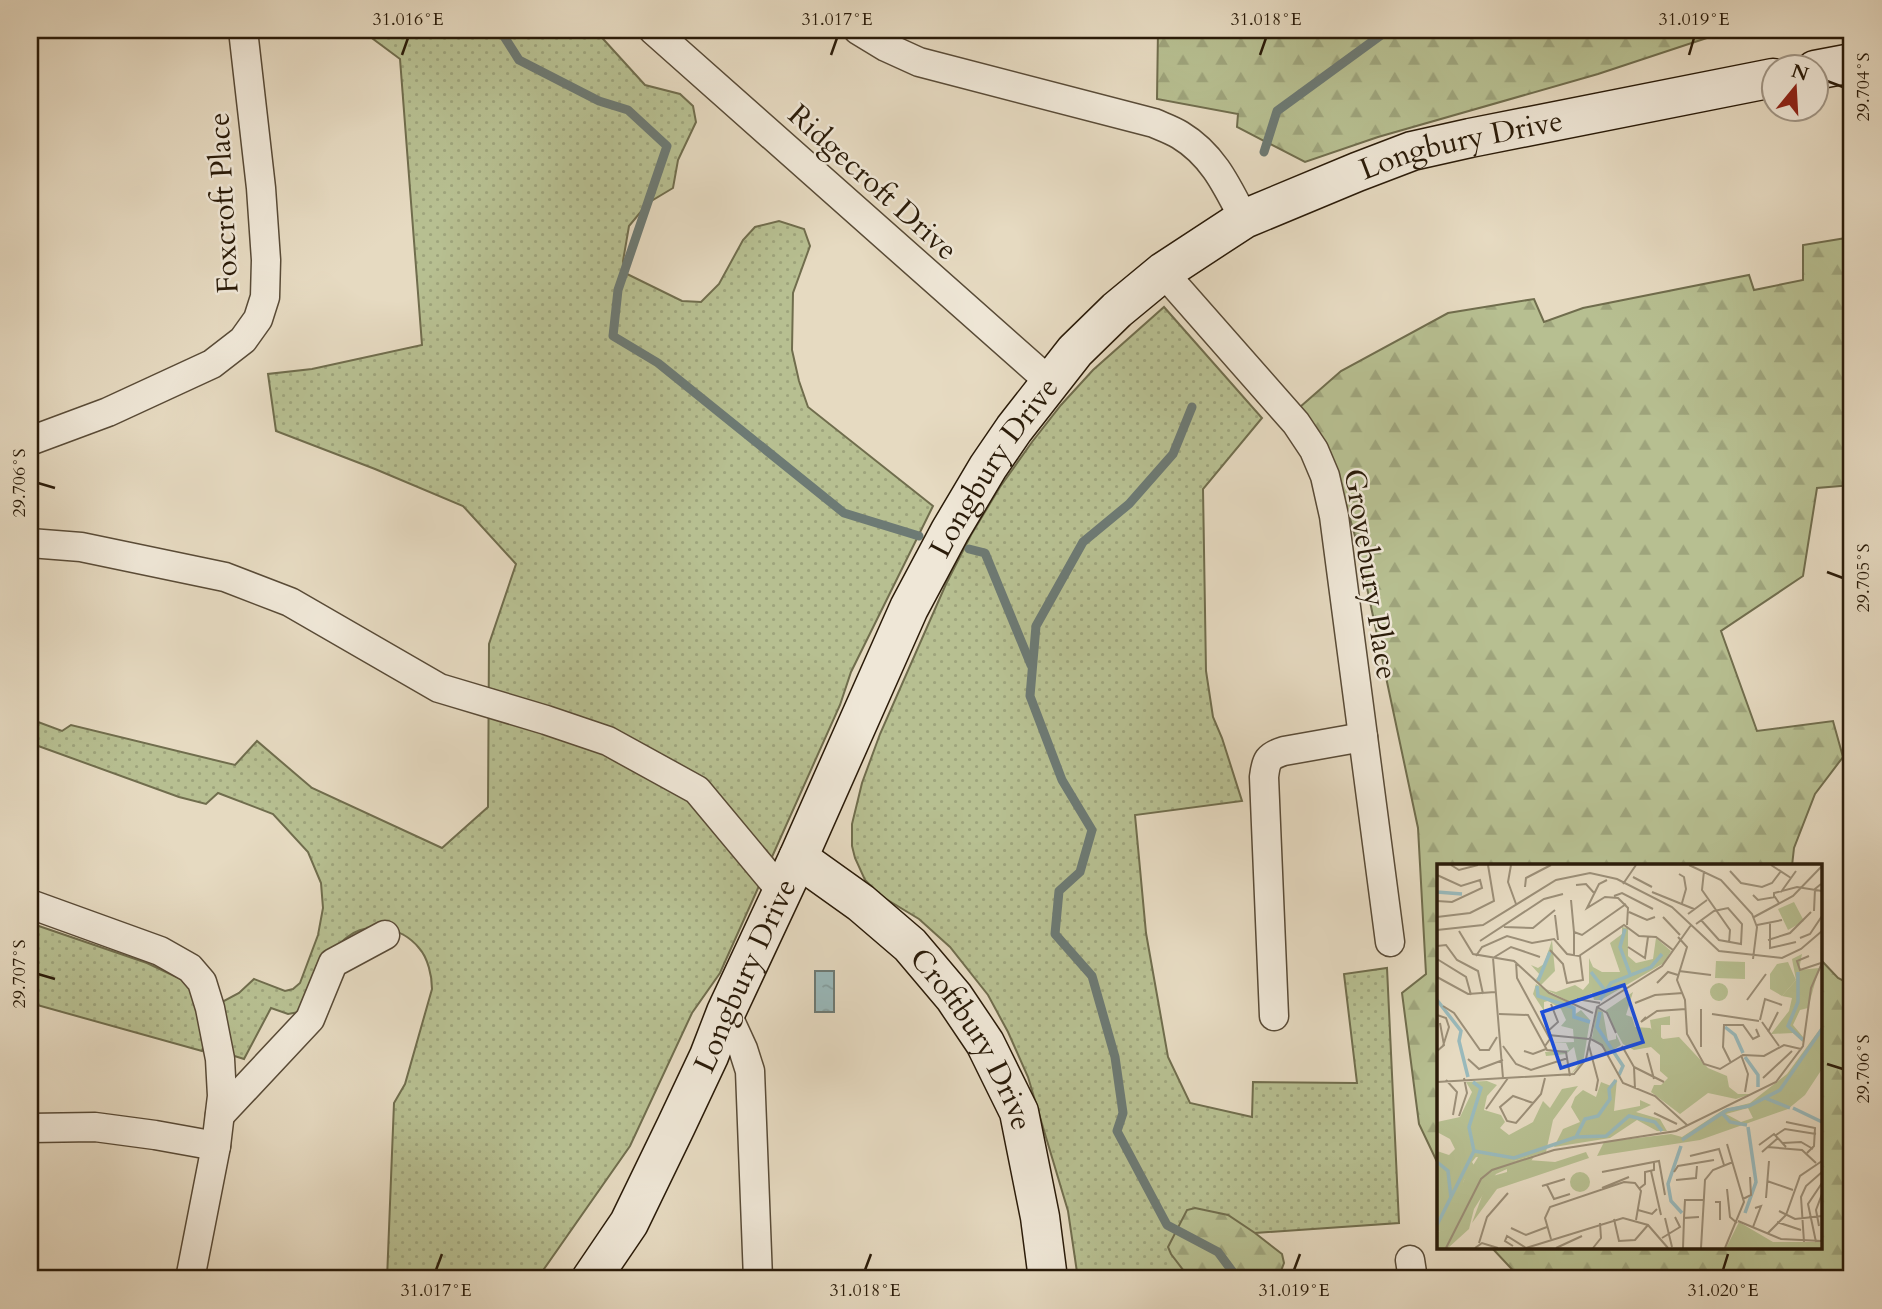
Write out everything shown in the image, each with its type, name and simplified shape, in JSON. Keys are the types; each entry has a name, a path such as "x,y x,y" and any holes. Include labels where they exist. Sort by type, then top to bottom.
{"street":[{"name":"Foxcroft Place","path":"30,441 108,412 212,364 243,340 258,319 265,297 266,260 261,188 243,30"},
{"name":"Ridgecroft Drive","path":"653,30 1050,382"},
{"path":"858,30 919,62 1154,124 1179,135 1198,149 1220,173 1244,219"},
{"path":"1829,67 1852,63"},
{"name":"Longbury Drive","path":"591,1279 629,1223 709,1056 726,1012 909,608 988,467 1075,351 1117,310 1163,272 1244,219 1291,198 1412,151 1759,81"},
{"name":"Grovebury Place","path":"1163,272 1296,423 1314,450 1325,476 1334,516 1390,942"},
{"path":"30,542 81,547 225,577 290,602 439,688 523,712 608,741 697,790 782,892"},
{"path":"1274,1016 1264,777 1266,763 1273,754 1284,751 1363,737"},
{"name":"Croftbury Drive","path":"798,858 861,903 910,945 954,997 985,1043 1018,1112 1041,1217 1048,1279"},
{"path":"30,904 160,951 190,968 202,982 220,1059 222,1097 216,1146 190,1279"},
{"path":"220,1115 310,1019 333,963 385,934"},
{"path":"726,1012 750,1072 758,1279"},
{"path":"30,1128 94,1127 216,1146"}],"green space":[{"path":"361,30 595,30 645,85 680,94 693,106 696,122 678,160 673,188 648,203 629,226 623,261 625,273 682,301 701,302 719,284 743,240 755,227 779,221 804,229 810,246 793,293 792,350 808,407 933,506 851,672 840,705 720,973 692,1013 630,1146 537,1279 387,1279 394,1103 405,1084 432,989 429,967 419,948 404,935 384,928 355,932 333,952 299,1012 288,1014 271,1008 244,1059 228,1054 220,1003 239,993 254,979 285,991 300,983 318,935 323,908 321,883 308,852 273,814 218,793 206,804 179,797 30,743 30,719 62,731 71,725 235,765 257,741 312,788 442,848 488,807 489,644 516,564 463,506 276,431 268,374 312,369 422,345 400,59"},
{"path":"1158,30 1731,30 1598,74 1378,137 1305,162 1237,127 1238,114 1157,99"},
{"path":"1852,237 1852,332 1843,334 1852,365 1852,485 1817,488 1803,576 1721,631 1757,731 1833,721 1843,757 1815,794 1794,848 1792,864 1437,864 1437,1162 1419,1124 1402,993 1426,974 1418,828 1359,550 1343,494 1300,407 1341,371 1448,313 1534,299 1544,322 1583,308 1749,275 1754,290 1803,280 1803,245"},
{"path":"1164,307 1262,418 1203,489 1206,671 1213,717 1242,801 1135,815 1146,933 1168,1057 1190,1103 1252,1117 1253,1082 1357,1083 1344,974 1387,968 1399,1223 1255,1233 1228,1279 1078,1279 1068,1211 1028,1077 1008,1032 988,995 950,947 919,919 881,896 865,880 852,846 852,824 862,783 880,734 946,584 971,535 1000,487 1061,405 1093,370"},
{"path":"30,923 147,963 187,982 194,996 206,1038 202,1051 30,1003"},
{"path":"1822,961 1838,978 1852,985 1852,1279 1521,1279 1494,1250 1822,1250"},
{"path":"1195,1208 1228,1215 1282,1254 1284,1263 1278,1279 1190,1279 1168,1247 1187,1210"}],"water":[{"path":"815,971 834,971 834,1012 815,1012"}],"waterway":[{"path":"500,30 519,60 599,101 628,110 667,146 618,290 613,336 658,363 844,513 919,536"},
{"path":"1264,152 1277,111 1388,30"},
{"path":"1192,407 1173,454 1129,504 1083,542 1036,626 1030,696 1062,780 1092,830 1080,872 1059,891 1055,934 1092,976 1115,1057 1123,1113 1117,1131 1167,1225 1218,1252 1238,1279"},
{"path":"969,549 985,553 1031,665"}]}
